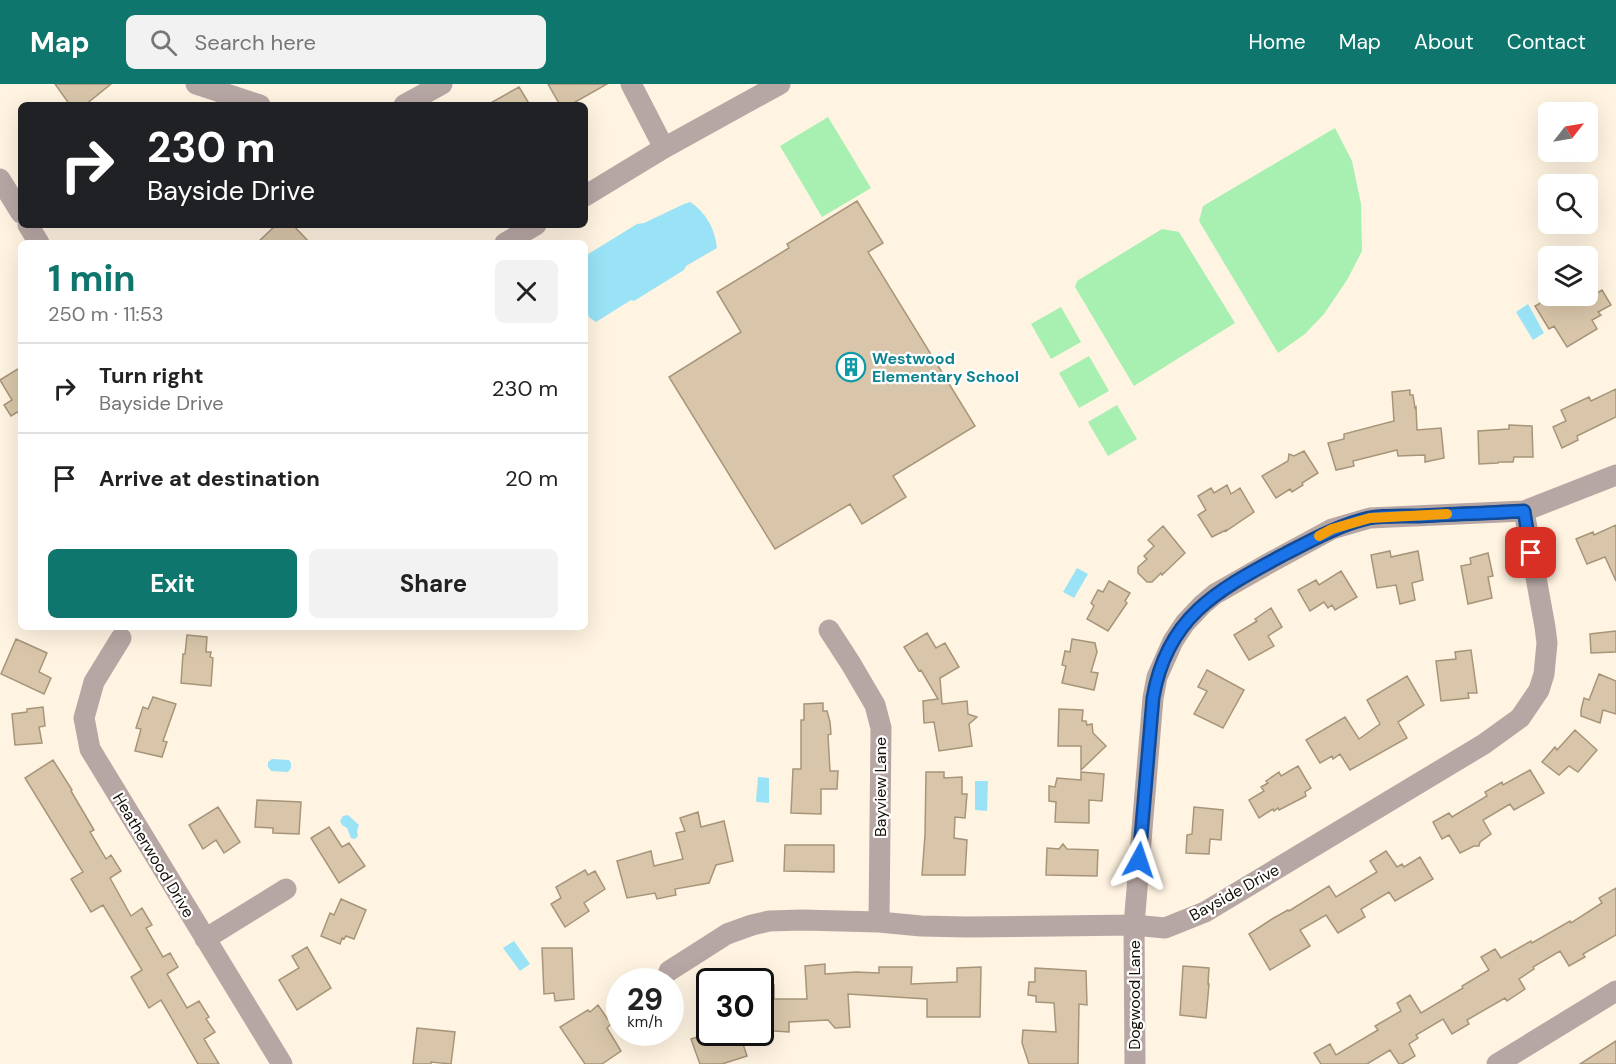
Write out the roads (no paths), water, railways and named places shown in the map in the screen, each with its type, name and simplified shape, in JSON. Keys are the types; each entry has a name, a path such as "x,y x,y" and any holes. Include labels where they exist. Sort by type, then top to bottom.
{"street":[{"path":"196,84 248,102"},
{"path":"409,102 442,84"},
{"path":"631,84 664,148"},
{"path":"588,194 664,148 780,84"},
{"path":"0,179 18,208"},
{"path":"510,240 531,228"},
{"name":"Dogwood Lane","path":"1135,1064 1134,925 1153,698 1157,677 1173,641 1185,622 1215,594 1332,529 1370,518 1524,511 1616,475"},
{"name":"Bayside Drive","path":"674,968 727,934 769,921 879,922 967,927 1134,925 1165,928 1205,912 1484,744 1520,718 1539,690 1544,674 1547,643 1524,511"},
{"name":"Bayview Lane","path":"829,630 875,705 881,728 879,922"},
{"name":"Heatherwood Drive","path":"121,638 94,682 84,718 90,749 282,1064"},
{"path":"205,939 286,889"},
{"path":"1497,1064 1616,991"}],"water":[{"path":"690,202 701,211 709,222 717,248 634,301 631,300 596,322 590,318 588,315 588,254 637,224 644,223"},
{"path":"1528,304 1544,333 1533,340 1516,312"},
{"path":"1077,568 1088,574 1074,598 1063,592"},
{"path":"272,759 289,760 291,768 288,772 271,771 268,762"},
{"path":"758,777 769,778 769,803 756,801"},
{"path":"975,781 988,781 987,811 975,810"},
{"path":"348,815 359,825 358,836 355,839 351,838 347,828 340,821 343,816"},
{"path":"514,941 530,964 520,971 503,948"}],"place":[{"name":"Westwood Elementary School","path":"851,367"}]}
